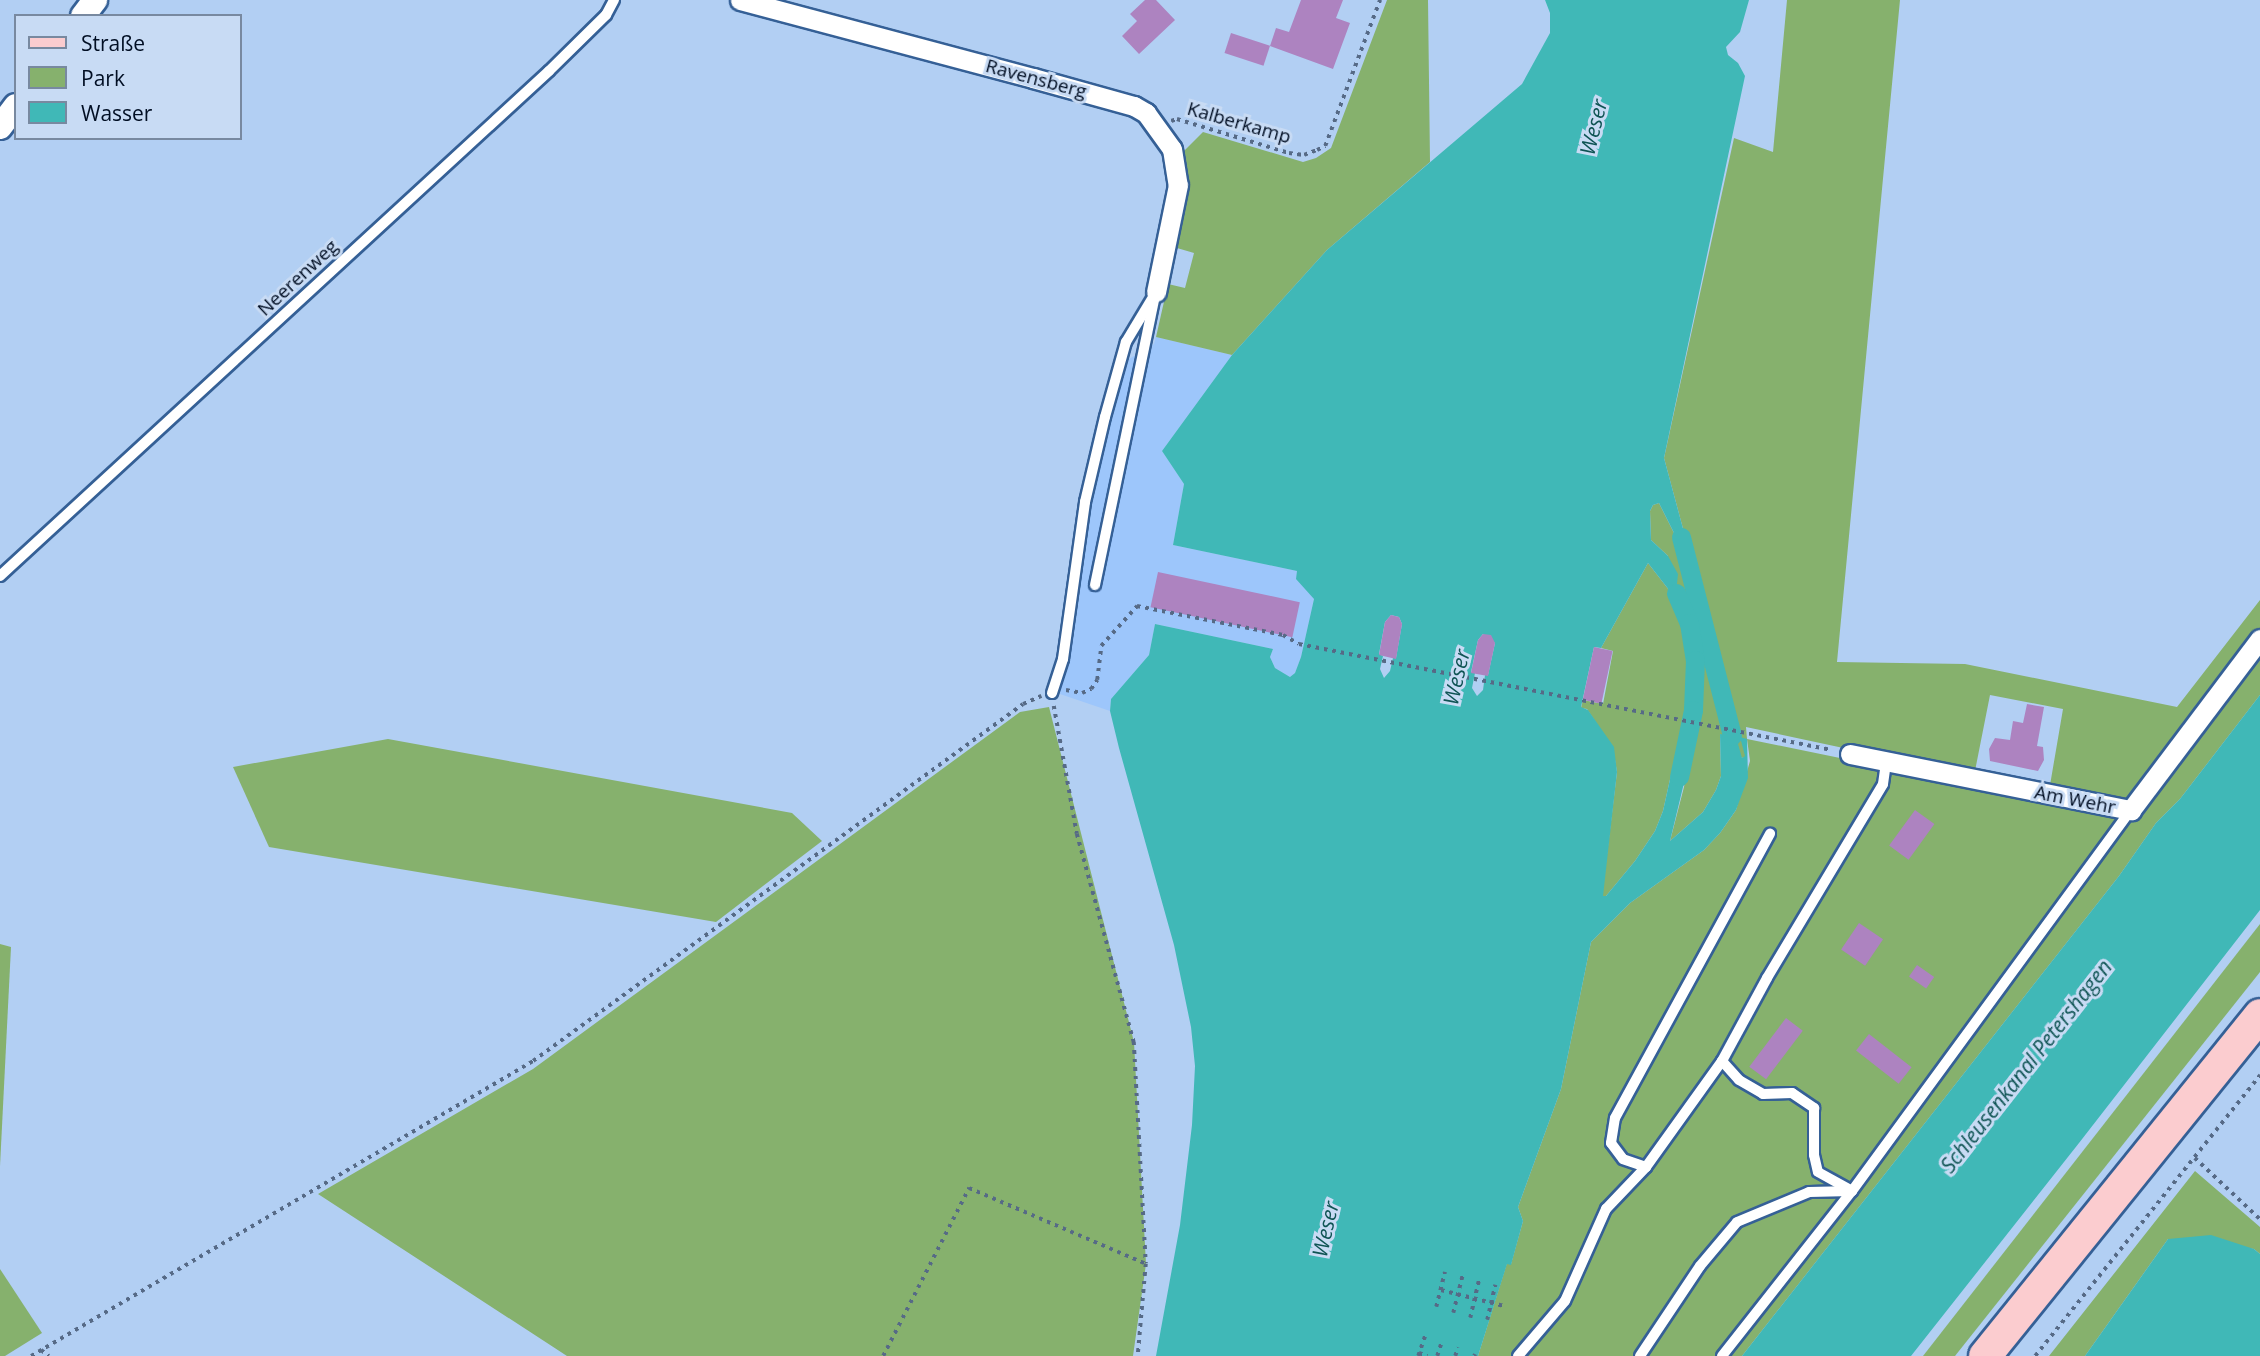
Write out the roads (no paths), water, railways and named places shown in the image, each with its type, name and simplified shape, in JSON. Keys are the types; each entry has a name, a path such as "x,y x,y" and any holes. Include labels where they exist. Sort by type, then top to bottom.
{"main road":[{"path":"1985,1356 2260,1015"}],"street":[{"name":"Ravensberg","path":"740,0 1134,106 1156,124 1172,149 1178,185 1156,292"},
{"path":"0,127 14,109"},
{"name":"Am Wehr","path":"1850,754 2131,810 2260,639"}],"lane":[{"name":"Neerenweg","path":"0,576 549,71 606,15 614,0"},
{"path":"1096,585 1156,292"},
{"path":"1052,694 1063,659 1085,502 1105,416 1126,342 1156,292"},
{"path":"1518,1356 1564,1301 1606,1209 1646,1167 1722,1061 1767,978 1883,784 1886,762"},
{"path":"1722,1356 1853,1191 2131,810"},
{"path":"1646,1167 1623,1159 1611,1143 1615,1118 1635,1076 1770,834"},
{"path":"1722,1061 1739,1080 1763,1094 1792,1093 1814,1108 1814,1155 1818,1172 1853,1191"},
{"path":"1640,1356 1700,1266 1737,1222 1809,1192 1853,1191"}],"water":[{"name":"Weser","path":"1545,0 1749,0 1740,32 1726,47 1728,55 1738,63 1745,76 1664,458 1685,536 1676,537 1659,503 1653,505 1650,511 1651,540 1668,556 1678,574 1676,593 1669,590 1648,563 1601,648 1594,647 1581,707 1588,710 1614,747 1617,772 1603,896 1606,896 1635,861 1655,831 1663,811 1682,725 1673,776 1685,778 1697,729 1670,841 1703,812 1716,790 1721,776 1720,734 1736,737 1742,758 1745,756 1740,737 1747,739 1748,778 1736,810 1704,850 1630,903 1591,942 1561,1089 1518,1207 1523,1221 1511,1265 1507,1264 1478,1356 1156,1356 1180,1225 1192,1125 1195,1066 1191,1027 1174,945 1119,748 1110,711 1111,699 1149,655 1155,624 1273,649 1270,657 1275,668 1290,677 1295,673 1301,657 1314,599 1296,579 1297,571 1173,545 1184,484 1162,451 1232,355 1327,250 1522,84 1550,33 1550,13","holes":["1391,615 1399,617 1402,624 1396,658 1393,658 1390,671 1384,678 1380,669 1383,656 1379,654 1385,622","1483,634 1495,643 1483,690 1477,696 1472,688 1475,673 1471,672 1478,640"]},
{"name":"Schleusenkanal Petershagen","path":"2260,695 2260,910 2079,1143 1911,1356 1742,1356 2119,876 2156,823 2180,799"},
{"path":"2211,1235 2254,1249 2260,1254 2260,1356 2085,1356 2168,1239"}],"waterway":[{"path":"1681,537 1732,736"},
{"path":"1676,593 1689,623 1695,660 1693,710 1679,777"}]}
